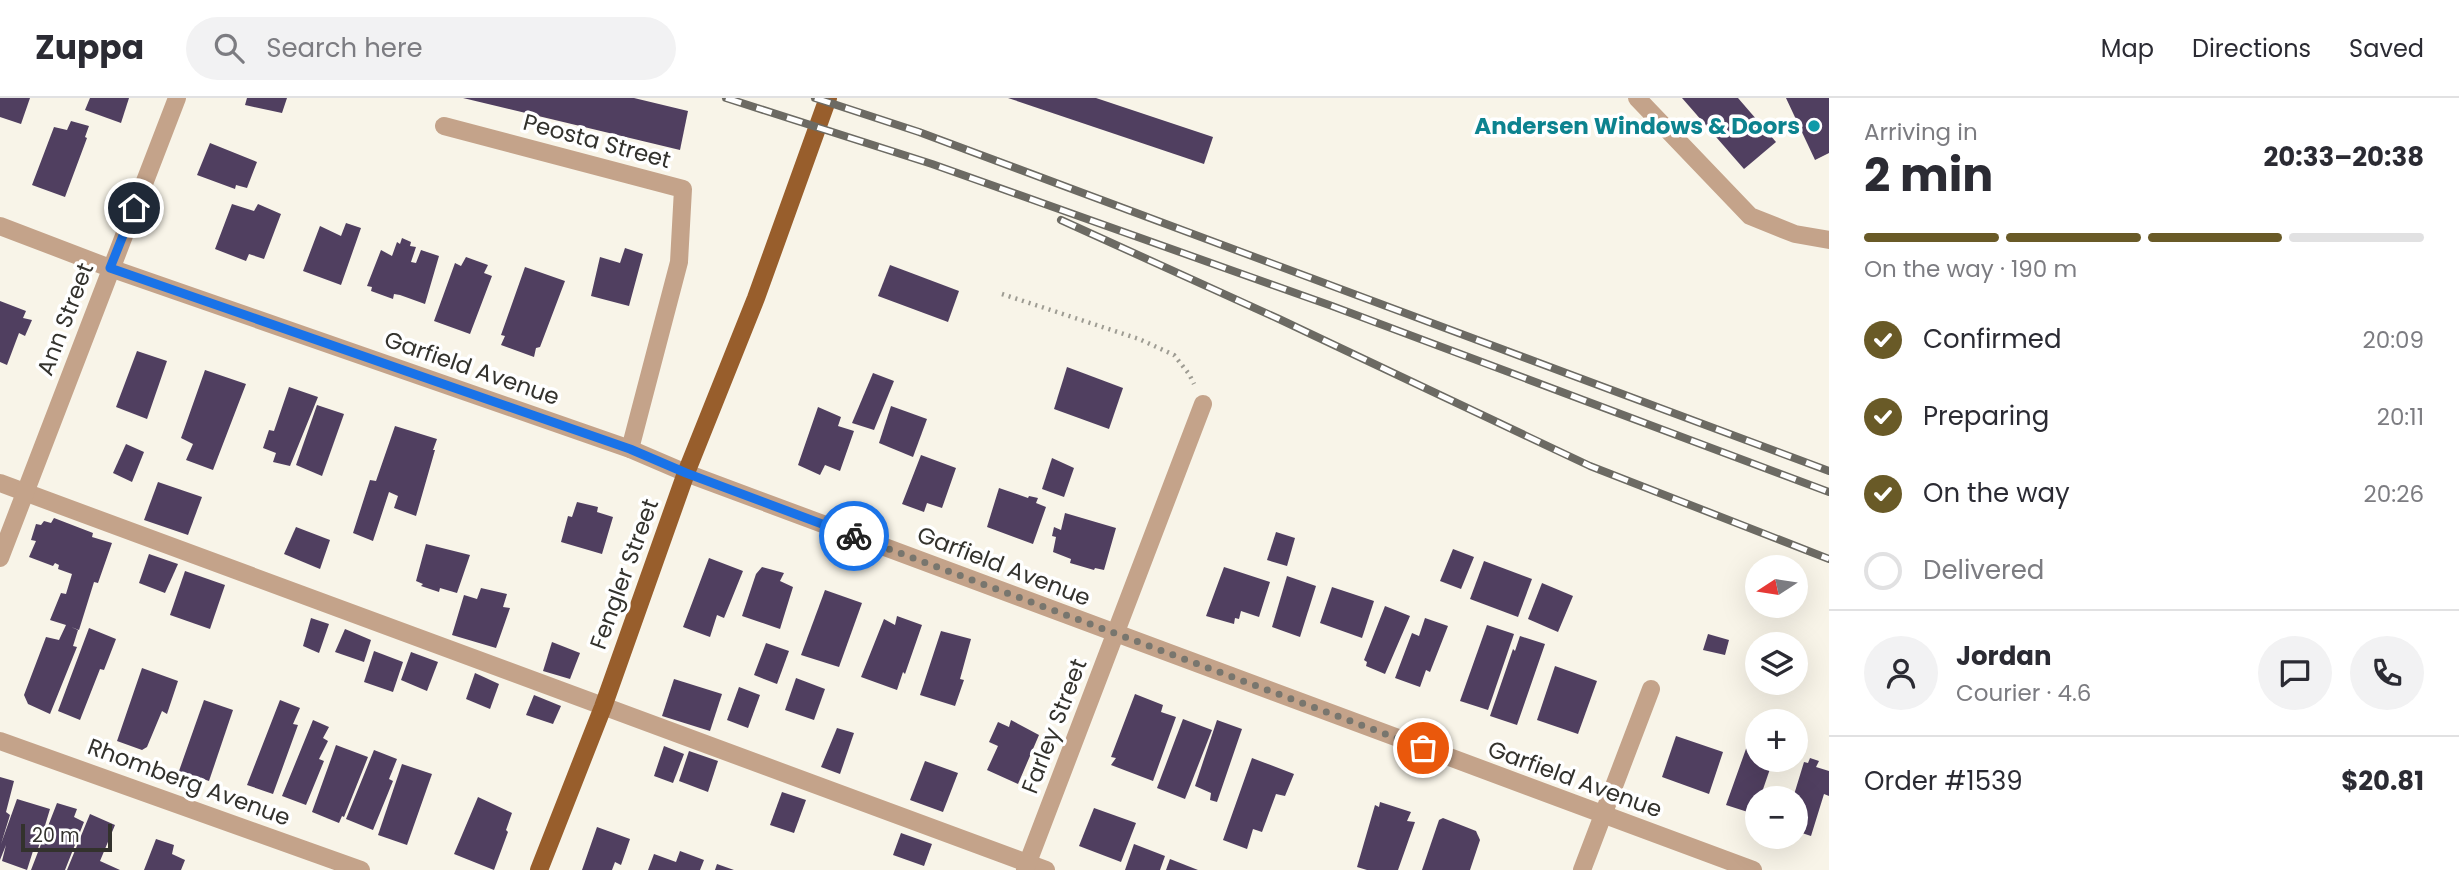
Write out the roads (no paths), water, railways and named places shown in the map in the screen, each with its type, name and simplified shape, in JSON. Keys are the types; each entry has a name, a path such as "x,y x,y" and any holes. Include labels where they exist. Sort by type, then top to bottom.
{"main road":[{"name":"Fengler Street","path":"539,870 603,707 686,473 756,299 828,98"}],"street":[{"name":"Ann Street","path":"0,558 177,98"},
{"path":"1637,98 1750,216 1795,234 1829,240"},
{"name":"Peosta Street","path":"444,126 683,189 679,262 630,449"},
{"name":"Garfield Avenue","path":"0,226 110,268 630,449 686,473 1115,634 1753,870"},
{"name":"Farley Street","path":"1026,867 1203,404"},
{"path":"0,483 1026,867 1046,870"},
{"path":"1582,870 1651,689"},
{"name":"Rhomberg Avenue","path":"0,741 361,870"}],"railway":[{"path":"726,98 932,164 1332,306 1829,492"},
{"path":"815,98 919,132 1829,471"},
{"path":"1061,220 1279,319 1590,466 1829,559"}],"place":[{"name":"Andersen Windows & Doors","path":"1814,126"}]}
